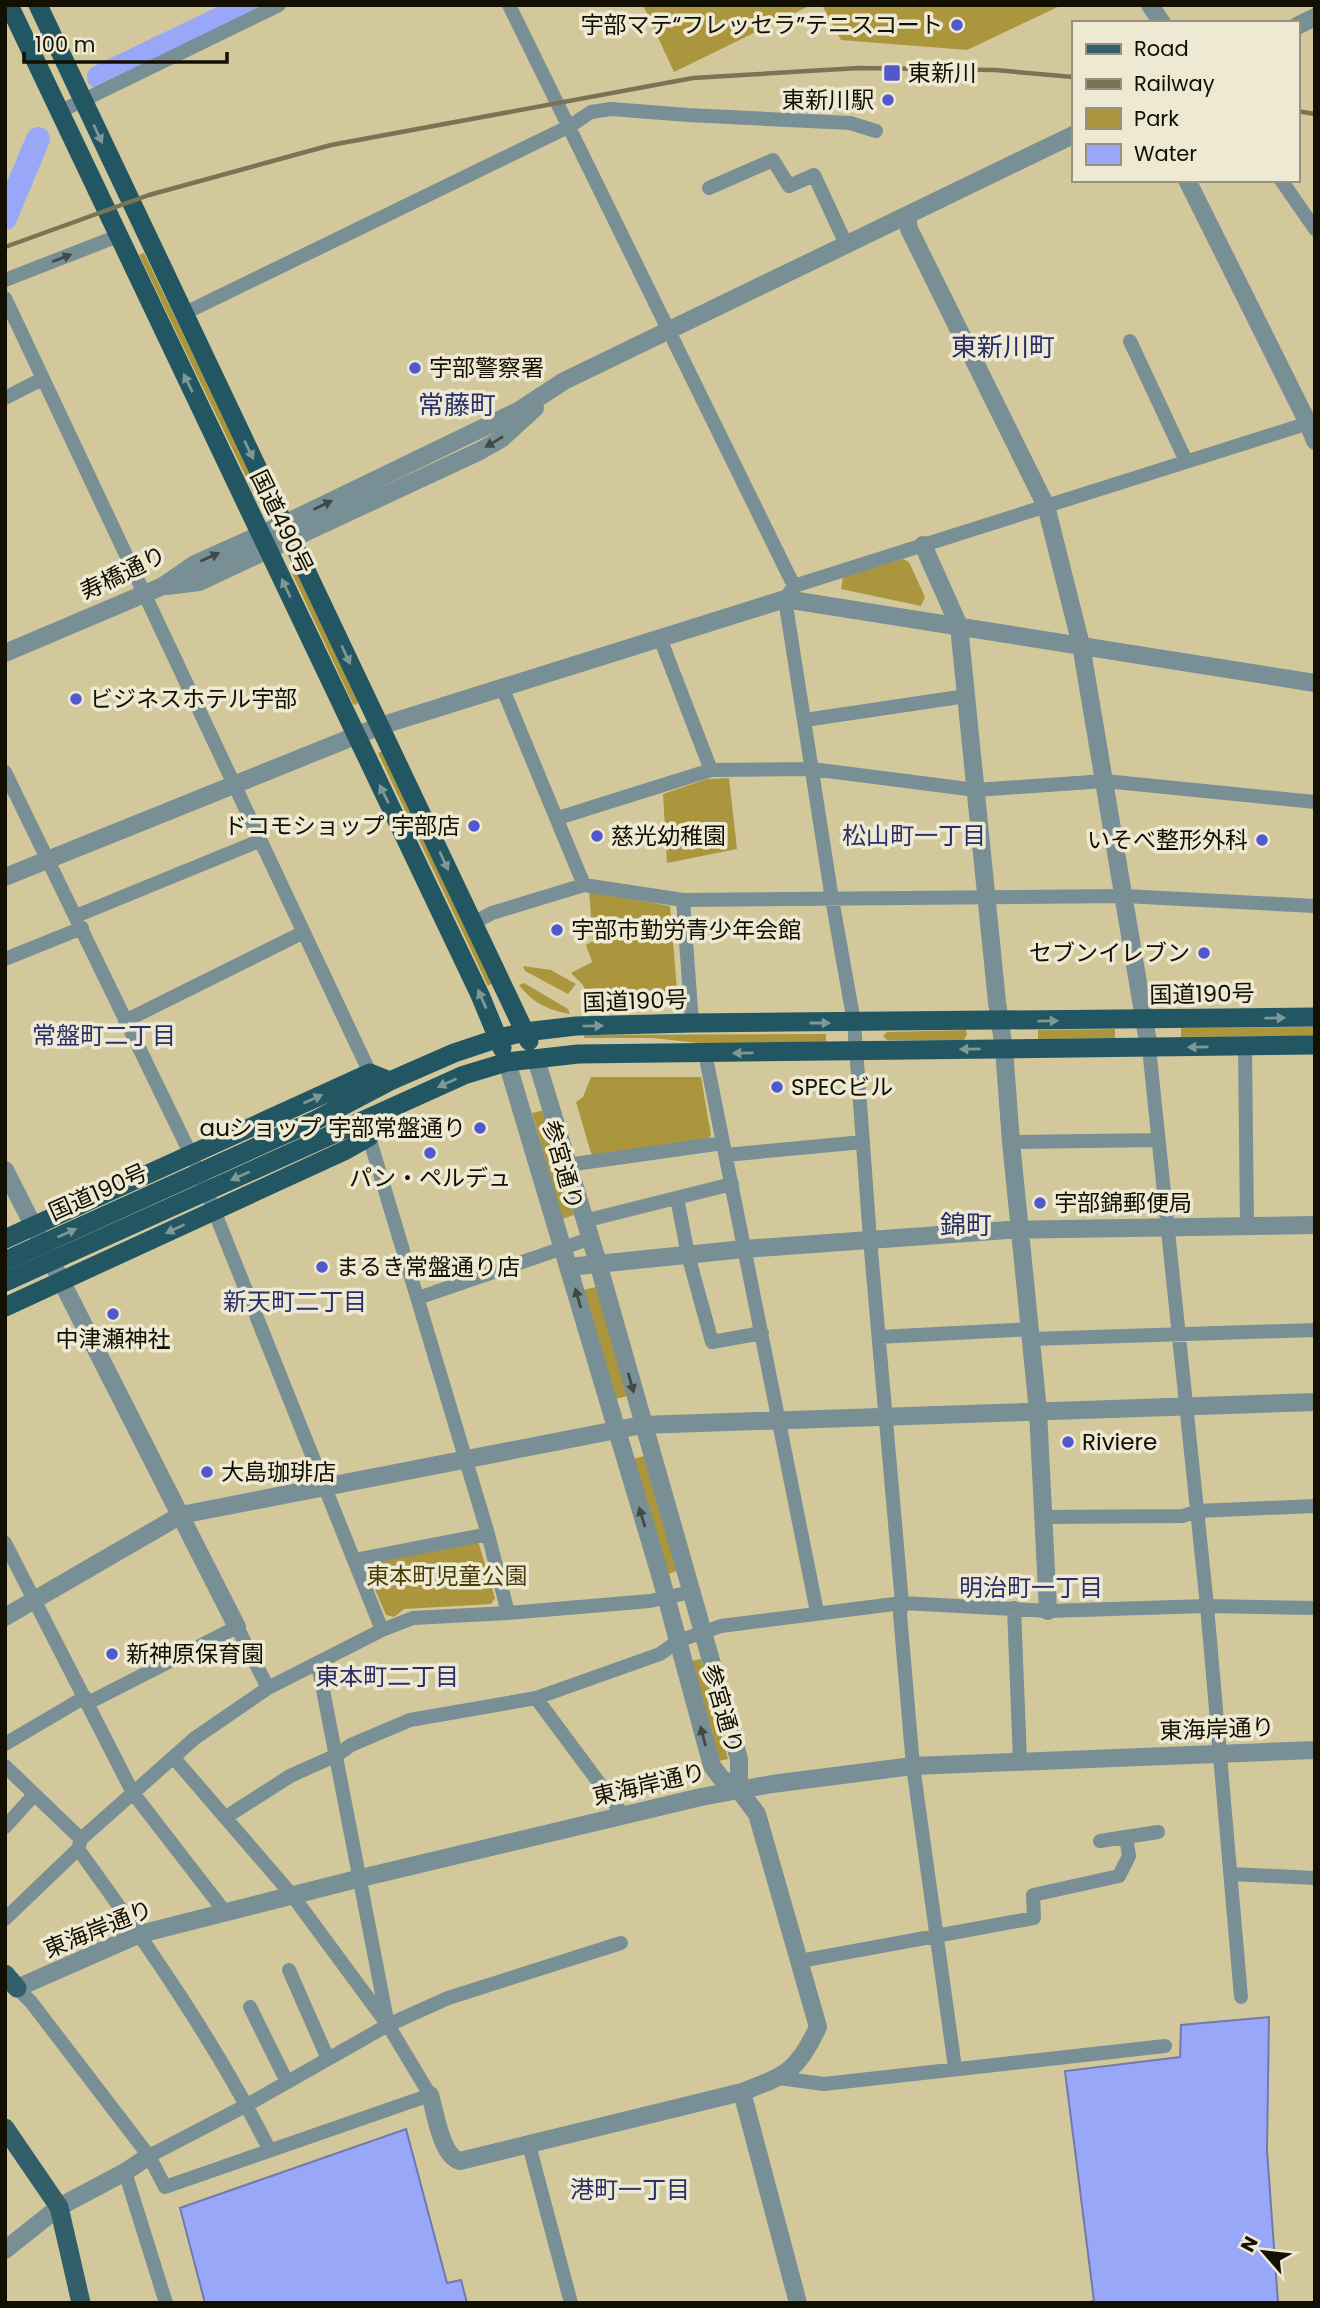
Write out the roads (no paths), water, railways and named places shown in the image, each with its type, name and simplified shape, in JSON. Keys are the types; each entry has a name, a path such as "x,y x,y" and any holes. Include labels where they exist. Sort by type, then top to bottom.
{"highway":[{"name":"国道490号","path":"9,5 356,734 499,1038 507,1062"},
{"name":"国道490号","path":"38,5 536,1059"},
{"name":"国道190号","path":"203,1182 390,1081 454,1053 525,1032 576,1026 692,1023 1315,1017"},
{"name":"国道190号","path":"5,1282 47,1252 203,1182 350,1127 464,1075 507,1062 578,1054 1315,1045"},
{"path":"360,1095 370,1073"},
{"path":"5,1239 370,1073 390,1081"},
{"path":"5,1307 346,1150 369,1137 380,1113"},
{"path":"350,1127 369,1137"},
{"name":"国道190号","path":"5,1261 47,1252"}],"main road":[{"path":"6,2131 58,2207 81,2303"}],"street":[{"path":"59,112 279,5"},
{"path":"509,5 570,126 789,592 812,769 854,1022 913,1766 955,2068"},
{"path":"1150,5 1161,21"},
{"path":"1299,25 1315,17"},
{"path":"183,314 570,126 591,112 611,109 850,123 876,131"},
{"name":"寿橋通り","path":"5,653 163,586 199,582 265,542 518,411 564,381 1072,135"},
{"path":"709,188 773,160 789,186 814,175 846,244"},
{"path":"1188,182 1311,422 1315,440"},
{"path":"1282,182 1315,229"},
{"path":"907,216 909,229 1046,506 1082,645 1149,1048 1207,1606 1241,1997"},
{"path":"5,280 118,236"},
{"path":"5,298 370,1073"},
{"path":"1129,341 1186,461"},
{"path":"5,398 42,379"},
{"path":"5,877 356,734 660,638 923,545 1311,422"},
{"path":"923,545 959,626 1004,1049 1038,1411 1048,1611"},
{"path":"789,592 959,626 1315,683"},
{"path":"660,638 711,770"},
{"path":"502,687 584,885"},
{"path":"805,720 966,696"},
{"path":"558,818 711,770 812,769 976,790 1105,781 1315,802"},
{"path":"5,772 191,1154 382,1630"},
{"path":"5,959 79,922 259,841"},
{"path":"473,923 492,913 584,885 683,900 1125,896 1315,906"},
{"path":"683,900 692,1023"},
{"path":"125,1021 302,933"},
{"path":"1245,1046 1247,1226"},
{"path":"705,1054 817,1612"},
{"name":"参宮通り","path":"536,1059 598,1263 739,1759 739,1790"},
{"name":"参宮通り","path":"507,1062 666,1599 712,1766 720,1778 739,1790"},
{"path":"369,1137 466,1458 508,1613"},
{"path":"1011,1142 1158,1140"},
{"path":"567,1165 724,1149 863,1142"},
{"path":"5,1170 268,1688"},
{"path":"584,1221 732,1184"},
{"path":"677,1198 688,1255 712,1342 762,1333"},
{"path":"568,1267 744,1249 1020,1229 1315,1225"},
{"path":"418,1298 589,1239"},
{"path":"879,1337 1315,1331"},
{"path":"5,1617 181,1515 642,1425 1315,1402"},
{"path":"1043,1517 1183,1516 1197,1511 1315,1506"},
{"path":"354,1560 488,1534"},
{"path":"5,1543 133,1793 225,1912"},
{"path":"5,1919 79,1844 195,1738 268,1688 382,1630 413,1618 508,1613 666,1599 691,1592"},
{"path":"226,1818 290,1776 337,1755 351,1745 410,1720 536,1698 660,1654 678,1641 721,1626 902,1603 1048,1611 1207,1606 1315,1608"},
{"path":"1014,1608 1020,1761"},
{"path":"5,1744 86,1700 237,1627"},
{"path":"318,1664 388,2025"},
{"path":"536,1698 623,1815"},
{"name":"東海岸通り","path":"8,1987 140,1934 623,1815 739,1790 913,1766 1315,1750"},
{"path":"174,1758 292,1895 388,2025 430,2095 446,2151 452,2159 460,2161 742,2092 779,2078 806,2053 818,2027 757,1814 739,1790"},
{"path":"5,1766 79,1844 140,1934 247,2105 269,2149"},
{"path":"5,1827 34,1795"},
{"path":"1100,1841 1158,1832"},
{"path":"800,1961 1034,1917 1033,1895 1119,1877 1129,1856 1126,1837"},
{"path":"1231,1874 1315,1878"},
{"path":"5,2249 58,2207 388,2025 448,1998 621,1943"},
{"path":"289,1970 328,2059"},
{"path":"8,1987 31,2003 149,2155 165,2187 430,2095"},
{"path":"250,2007 287,2082"},
{"path":"779,2078 824,2084 1165,2046"},
{"path":"742,2092 798,2303"},
{"path":"529,2145 571,2303"},
{"path":"125,2172 166,2301 150,2303"}],"water":[{"path":"1269,2017 1267,2150 1278,2303 1083,2303 1094,2301 1065,2071 1180,2057 1181,2025"},
{"path":"406,2129 447,2283 461,2280 467,2303 205,2303 180,2208"}],"waterway":[{"path":"99,77 249,5"},
{"path":"5,218 38,139"}],"railway":[{"path":"5,247 149,195 331,145 693,78 859,68 995,70 1072,77"},
{"path":"1299,111 1315,114"}],"place":[{"name":"宇部マテ“フレッセラ”テニスコート","path":"957,25"},
{"name":"東新川","path":"892,73"},
{"name":"東新川駅","path":"888,100"},
{"name":"宇部警察署","path":"415,368"},
{"name":"ビジネスホテル宇部","path":"76,699"},
{"name":"ドコモショップ 宇部店","path":"474,826"},
{"name":"慈光幼稚園","path":"597,836"},
{"name":"いそべ整形外科","path":"1262,840"},
{"name":"宇部市勤労青少年会館","path":"557,930"},
{"name":"セブンイレブン","path":"1204,953"},
{"name":"SPECビル","path":"777,1087"},
{"name":"auショップ 宇部常盤通り","path":"480,1128"},
{"name":"パン・ペルデュ","path":"430,1153"},
{"name":"宇部錦郵便局","path":"1040,1203"},
{"name":"まるき常盤通り店","path":"322,1267"},
{"name":"中津瀬神社","path":"113,1314"},
{"name":"Riviere","path":"1068,1442"},
{"name":"大島珈琲店","path":"207,1472"},
{"name":"新神原保育園","path":"112,1654"}],"district":[{"name":"東新川町","path":"1003,347"},
{"name":"常藤町","path":"457,405"},
{"name":"松山町一丁目","path":"914,835"},
{"name":"常盤町二丁目","path":"104,1035"},
{"name":"錦町","path":"966,1225"},
{"name":"新天町二丁目","path":"295,1301"},
{"name":"明治町一丁目","path":"1031,1587"},
{"name":"東本町二丁目","path":"387,1676"},
{"name":"港町一丁目","path":"630,2189"}],"park label":[{"name":"東本町児童公園","path":"447,1576"}]}
